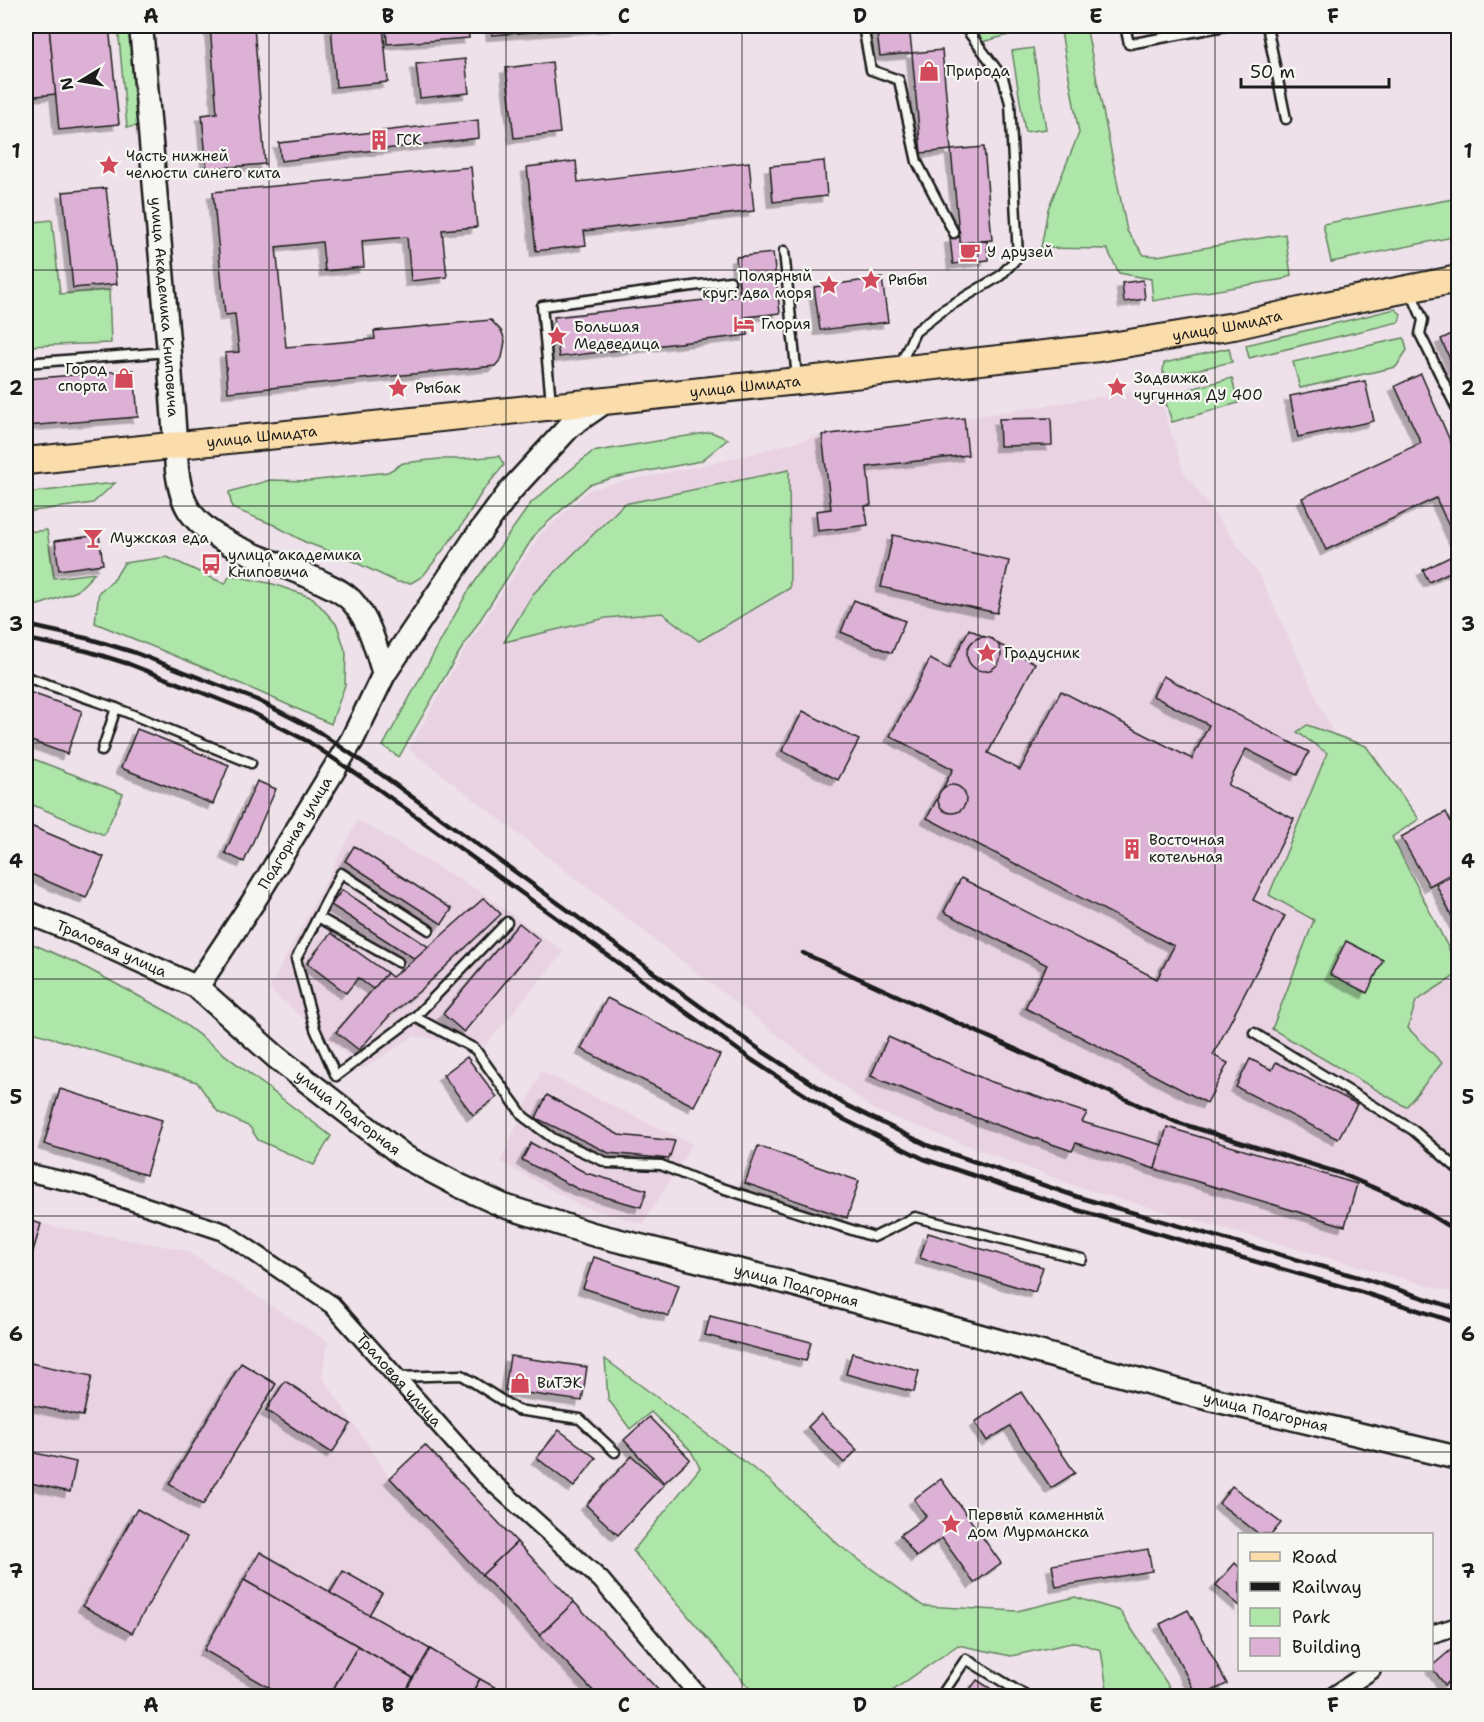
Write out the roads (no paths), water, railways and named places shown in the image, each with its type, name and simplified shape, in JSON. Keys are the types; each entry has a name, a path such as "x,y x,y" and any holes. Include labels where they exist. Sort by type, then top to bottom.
{"main road":[{"name":"улица Академика Книповича","path":"141,26 175,445"},
{"name":"улица Шмидта","path":"26,461 1099,348 1234,326 1458,279"},
{"name":"Подгорная улица","path":"197,987 254,902 352,740 384,675 474,540 511,490 570,426 606,401"},
{"path":"175,445 180,489 190,512 207,530 227,543 298,571 349,598 361,612 369,628 384,675"},
{"name":"улица Подгорная","path":"197,987 276,1057 329,1084 405,1157 504,1206 592,1234 784,1282 1183,1392 1458,1458"}],"street":[{"name":"Траловая улица","path":"26,912 197,987"},
{"name":"Траловая улица","path":"26,1172 82,1185 224,1232 332,1305 482,1473 601,1580 699,1696"},
{"path":"1433,1633 1458,1626"},
{"path":"1333,1696 1370,1671"}],"lane":[{"path":"863,26 871,70 898,80 917,162 954,233"},
{"path":"897,371 915,332 943,310 1000,276 1018,257 1010,103 1004,78 964,26"},
{"path":"1125,26 1129,44 1225,26"},
{"path":"1267,26 1286,119"},
{"path":"784,251 798,381"},
{"path":"551,407 542,306 730,281"},
{"path":"1409,289 1423,320 1420,334 1458,411"},
{"path":"26,363 169,352"},
{"path":"26,677 116,708 251,763"},
{"path":"102,751 116,708"},
{"path":"429,930 341,873 296,959 329,1084 415,1017 507,922"},
{"path":"318,916 398,962"},
{"path":"415,1017 476,1049 524,1117 554,1139 608,1163 662,1165 700,1181 874,1237 915,1217 1082,1259"},
{"path":"1254,1033 1413,1130 1458,1169"},
{"path":"395,1377 462,1375 517,1410 580,1419 615,1452"},
{"path":"941,1696 966,1659 1026,1696"}],"railway":[{"path":"26,625 90,639 133,652 257,700 316,730 382,775 759,1049 844,1104 929,1146 1078,1197 1365,1279 1458,1309"},
{"path":"26,639 87,651 129,664 251,712 309,742 374,786 752,1060 837,1116 924,1159 1074,1209 1361,1292 1458,1323"},
{"path":"803,953 1176,1122 1342,1174 1414,1205 1458,1232"}],"place":[{"name":"Природа","path":"929,71"},
{"name":"ГСК","path":"379,140"},
{"name":"Часть нижней челюсти синего кита","path":"109,165"},
{"name":"У друзей","path":"970,252"},
{"name":"Рыбы","path":"871,280"},
{"name":"Полярный круг: два моря","path":"829,285"},
{"name":"Глория","path":"744,324"},
{"name":"Большая Медведица","path":"557,336"},
{"name":"Город спорта","path":"124,378"},
{"name":"Задвижка чугунная ДУ 400","path":"1117,387"},
{"name":"Рыбак","path":"398,388"},
{"name":"Мужская еда","path":"93,538"},
{"name":"улица академика Книповича","path":"211,564"},
{"name":"Градусник","path":"987,653"},
{"name":"Восточная котельная","path":"1132,849"},
{"name":"ВиТЭК","path":"520,1383"},
{"name":"Первый каменный дом Мурманска","path":"951,1524"}]}
